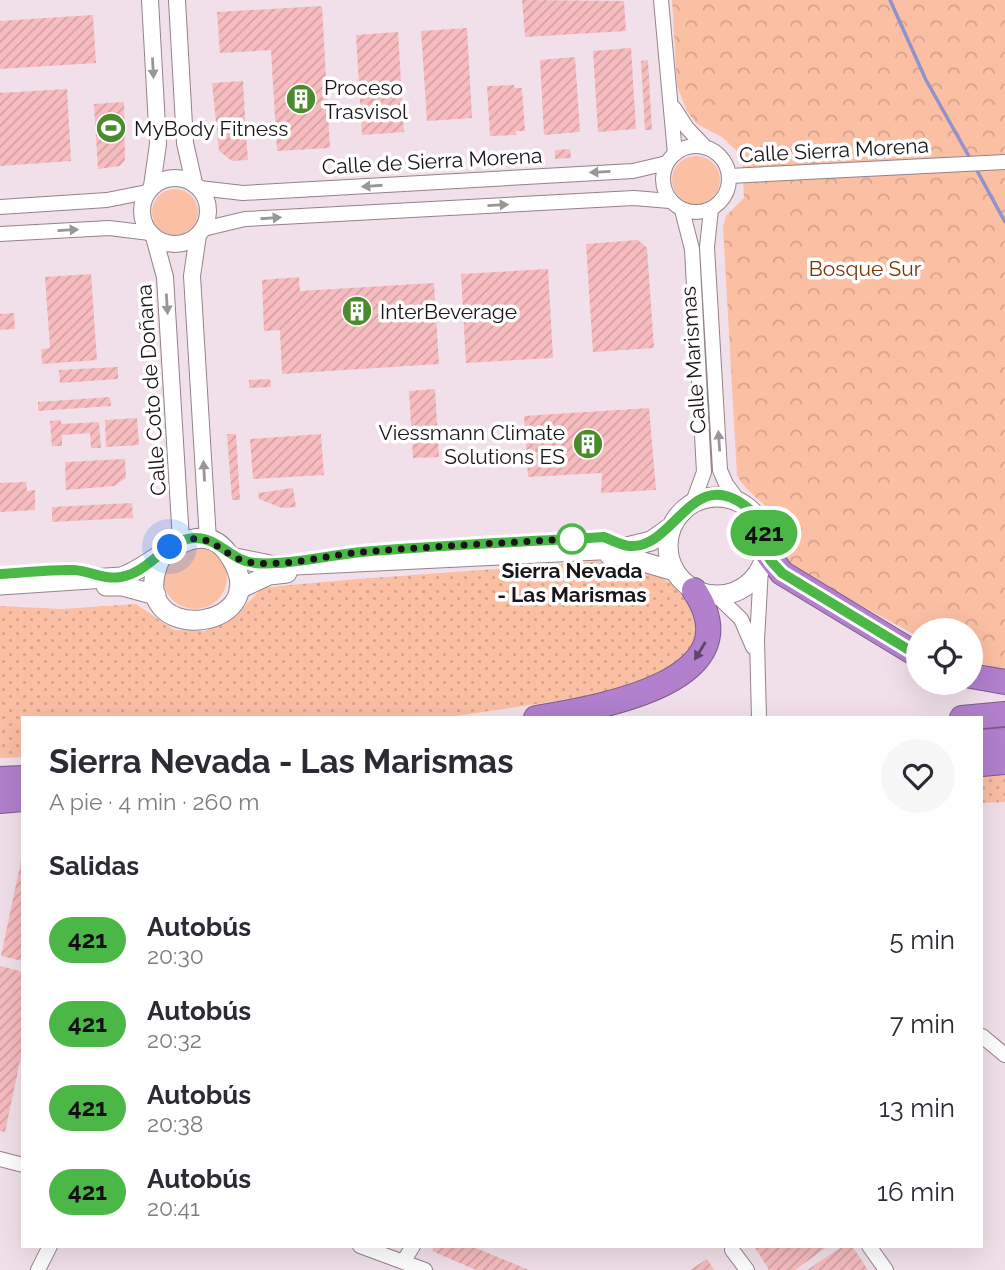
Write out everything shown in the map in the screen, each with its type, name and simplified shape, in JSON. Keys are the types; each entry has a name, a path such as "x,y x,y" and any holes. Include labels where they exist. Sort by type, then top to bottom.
{"highway":[{"path":"763,560 906,648"},
{"path":"548,716 588,709 638,695 688,669 704,647 710,629 705,593"},
{"path":"983,678 1005,682"},
{"path":"983,716 1005,714"},
{"path":"983,742 1005,740"},
{"path":"983,752 1005,751"},
{"path":"983,764 1005,762"},
{"path":"0,779 21,778"},
{"path":"0,801 21,799"}],"main road":[{"path":"161,556 155,579 156,595 170,614 181,620 203,622 222,613 239,589 258,579 283,574 623,556 674,571 705,593 743,588 763,560 763,529 758,519 740,503 722,497 693,502 684,509 671,527 651,541 624,547 604,537 362,552 256,564 231,557"},
{"path":"671,527 667,550 674,571"},
{"path":"0,584 121,577 137,572 181,541 208,540 220,545 231,557 239,576 239,589"},
{"path":"0,591 123,586 156,595"}],"street":[{"path":"149,0 158,144 150,189 142,213 152,235"},
{"path":"177,0 185,143 197,185 208,208 192,276 208,540"},
{"path":"661,0 666,78 671,104 671,158 663,182 676,205"},
{"path":"0,234 109,228 152,235 177,245 201,232 245,219 634,198 676,205 691,212 711,209 725,195 729,176 722,158 706,148 687,128 671,104"},
{"path":"671,158 695,146 706,148"},
{"name":"Calle de Sierra Morena","path":"197,185 243,193 269,192 633,171 671,158"},
{"name":"Calle Sierra Morena","path":"729,176 1005,162"},
{"path":"0,206 107,200 150,189 172,177 197,185"},
{"name":"Calle Marismas","path":"676,205 692,249 704,472 693,502"},
{"name":"Calle Marismas","path":"711,209 707,247 720,470 726,484 740,503"},
{"name":"Calle Coto de Doñana","path":"152,235 165,277 181,541"},
{"path":"758,714 757,662 763,560"},
{"path":"705,593 741,619 752,640 757,662"},
{"path":"983,1037 1005,1055"},
{"path":"0,1159 21,1164"},
{"path":"38,1270 49,1248"},
{"path":"364,1248 425,1270"},
{"path":"402,1262 412,1248"},
{"path":"870,1248 886,1270"},
{"path":"732,1250 747,1270"}],"green space":[{"name":"Bosque Sur","path":"672,0 1005,0 1005,670 983,664 983,618 906,618 906,630 793,569 786,557 772,515 737,475 723,227 726,216 744,198 742,156 722,137 697,124 687,111 677,86"},
{"path":"696,156 713,163 720,180 713,197 696,204 679,197 672,180 679,163"},
{"path":"175,189 191,196 198,212 191,228 175,235 159,228 152,212 159,196"},
{"path":"195,545 213,551 221,559 227,577 221,595 213,603 195,609 177,603 169,595 163,577 169,559 177,551"},
{"path":"597,561 638,569 676,587 695,607 698,639 669,672 610,693 455,716 21,716 21,757 0,758 0,606 62,609 136,604 174,630 205,631 235,616 262,588"},
{"path":"1005,770 1005,802 983,803 983,771"}],"building":[{"path":"522,0 624,1 626,31 525,37"},
{"path":"322,6 330,148 277,151 271,50 220,53 217,12"},
{"path":"93,15 96,63 0,69 0,21"},
{"path":"467,28 472,118 427,121 421,31"},
{"path":"398,32 404,132 362,135 356,35"},
{"path":"631,48 636,129 598,132 593,51"},
{"path":"575,57 580,132 544,135 540,60"},
{"path":"648,60 652,130 645,130 641,61"},
{"path":"243,81 246,134 241,135 246,137 248,160 232,161 219,151 212,83"},
{"path":"514,85 514,88 522,88 525,131 516,131 516,135 490,136 487,86"},
{"path":"67,89 71,161 0,166 0,93"},
{"name":"MyBody Fitness","path":"124,102 125,160 120,166 98,169 94,104"},
{"path":"570,149 571,158 555,159 555,150"},
{"path":"638,240 647,248 654,348 593,352 586,244"},
{"path":"548,269 553,358 466,363 461,274"},
{"path":"91,274 97,360 42,364 41,349 50,348 45,277"},
{"name":"InterBeverage","path":"299,277 300,291 434,283 439,364 282,374 280,330 264,331 262,280"},
{"path":"14,313 15,329 0,330 0,314"},
{"path":"118,367 118,379 60,383 59,370"},
{"path":"270,379 271,387 249,388 249,380"},
{"path":"435,389 439,457 413,458 409,391"},
{"path":"110,397 111,406 38,411 38,402"},
{"name":"Viessmann Climate Solutions ES","path":"649,408 656,490 601,493 602,473 528,477 524,416"},
{"path":"137,418 139,445 106,447 105,420"},
{"path":"61,420 61,424 99,422 101,448 91,448 90,433 62,435 62,446 52,446 50,421"},
{"path":"227,434 236,434 240,500 232,500"},
{"path":"321,434 324,475 253,479 250,439"},
{"path":"125,459 126,478 114,486 66,490 65,462"},
{"path":"26,482 27,491 35,490 35,510 0,512 0,483"},
{"path":"293,488 296,507 282,508 259,499 258,493"},
{"path":"132,503 133,518 52,522 52,507"},
{"path":"21,861 21,961 1,956"},
{"path":"0,966 21,971 21,1056 5,1132 0,1131"},
{"path":"433,1248 476,1248 529,1270 476,1270 432,1251"},
{"path":"755,1248 825,1248 795,1270 769,1270"},
{"path":"840,1248 853,1248 868,1270 807,1270"},
{"path":"707,1259 714,1270 690,1270"}],"waterway":[{"path":"890,0 926,80 971,160"},
{"path":"975,167 1005,222"}],"bus line":[{"name":"421","path":"0,574 79,570 103,578 121,577 137,572 181,541 194,538 220,545 231,557 256,564 362,552 604,537 630,546 660,536 693,502 722,497 732,499 750,509 758,519 766,541 766,552 782,573 906,649"}],"place":[{"name":"Proceso Trasvisol","path":"301,99"},
{"name":"MyBody Fitness","path":"111,128"},
{"name":"InterBeverage","path":"357,311"},
{"name":"Viessmann Climate Solutions ES","path":"588,444"},
{"name":"Sierra Nevada - Las Marismas","path":"572,539"}],"route":[{"path":"170,547 194,538 208,540 220,545 231,557 256,564 362,552 581,538 572,539"}]}
